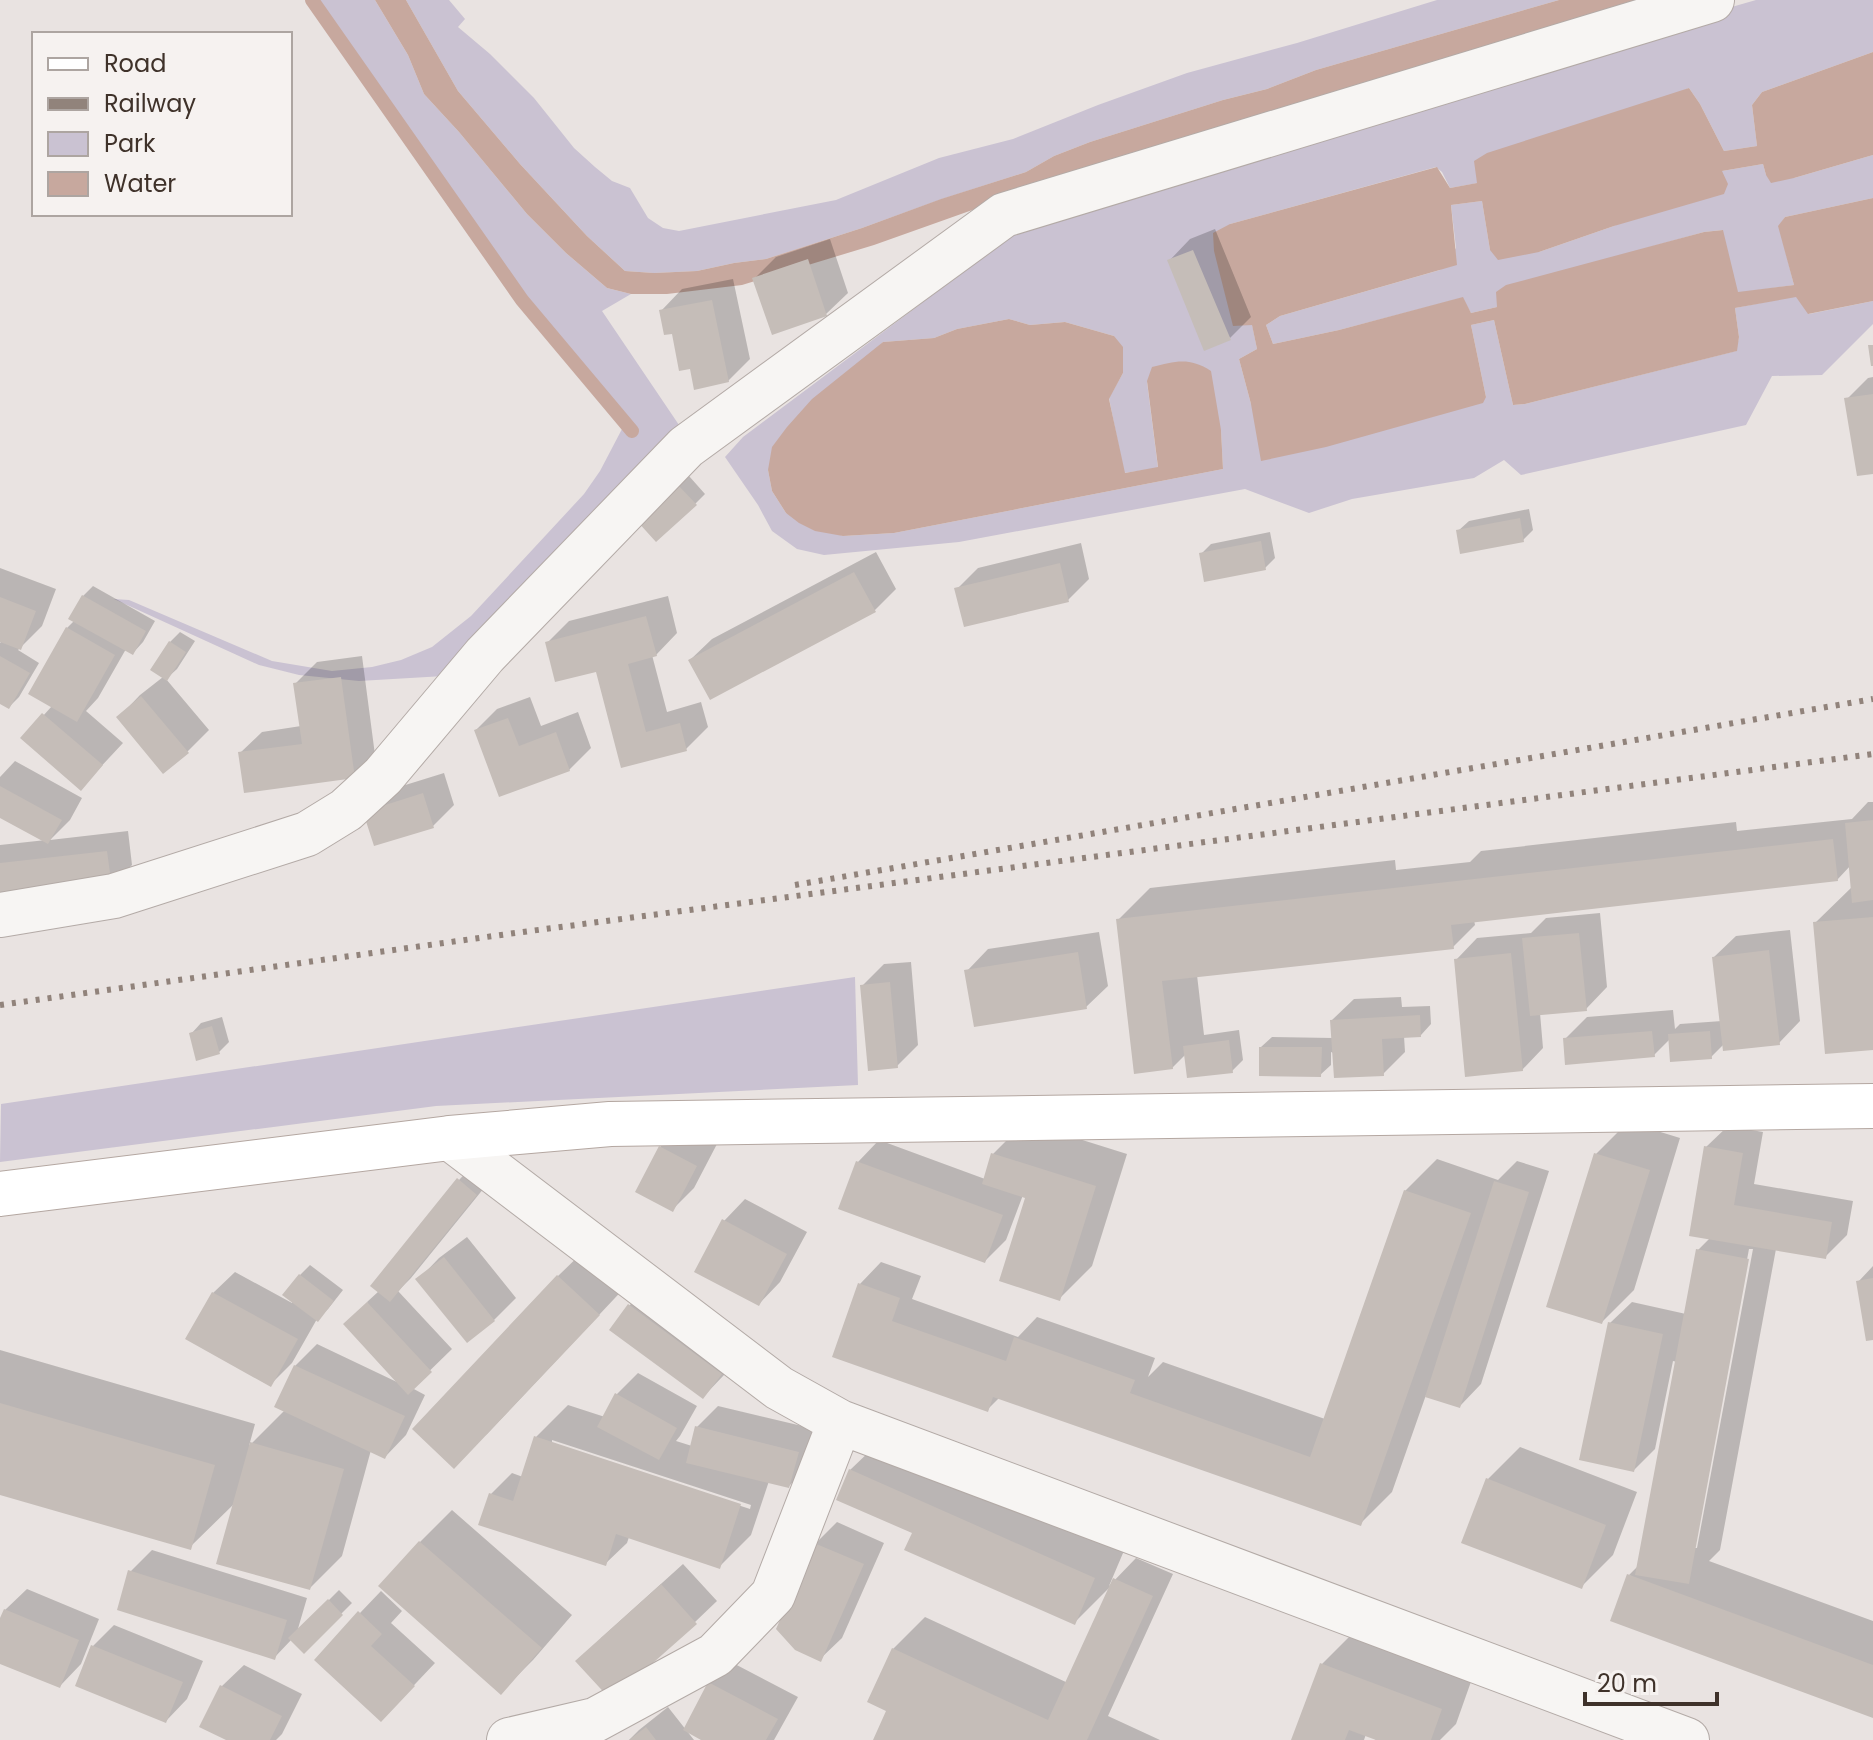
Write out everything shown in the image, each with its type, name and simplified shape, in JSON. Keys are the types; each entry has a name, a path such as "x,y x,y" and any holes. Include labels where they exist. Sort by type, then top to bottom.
{"main road":[{"path":"0,1194 450,1138 610,1124 1873,1106"}],"street":[{"path":"0,915 114,896 307,834 346,810 383,776 485,655 686,447 1004,215 1690,3"},
{"path":"450,1138 779,1388 840,1422 1687,1740"},
{"path":"509,1740 595,1720 715,1655 773,1595 840,1422"}],"green space":[{"path":"317,0 375,0 408,55 424,94 527,214 607,288 631,294 602,311 679,425 444,676 359,681 299,675 259,665 114,599 129,600 272,661 332,671 401,660 432,647 471,616 584,494 622,429 632,437 637,433 526,297"},
{"path":"406,0 449,0 465,19 458,27 534,98 574,148 612,181 630,188 648,218 663,228 679,231 836,200 939,158 1013,139 1187,73 1437,0 1559,0 1316,70 1267,89 1090,142 1054,156 1026,172 766,259 697,271 654,273 625,271 587,236 520,164 458,91"},
{"path":"1756,0 1873,0 1873,52 1762,92 1752,105 1757,146 1724,151 1689,88 1478,183 1450,188 1436,167 1230,224 1233,325 1252,324 1257,349 1239,359 1251,404 1486,397 1471,325 1494,320 1513,405 1736,351 1739,337 1735,308 1796,296 1809,314 1873,301 1873,324 1822,375 1772,376 1746,425 1521,475 1504,460 1474,478 1352,499 1309,513 1245,489 959,542 824,555 797,549 772,531 725,457 743,437 1010,237 1061,213","holes":["1009,319 1030,325 1065,322 1114,336 1123,373 1109,398 1124,473 1158,468 1147,382 1221,430 1223,469 894,533 843,536 786,513 772,491 768,470 883,342 934,338 957,329"]},
{"path":"1873,155 1873,198 1785,217 1779,226 1794,285 1737,293 1722,230 1704,232 1607,259 1497,307 1471,313 1462,298 1273,344 1266,325 1280,316 1440,270 1456,248 1451,205 1482,201 1490,250 1539,252 1614,226 1722,171 1763,164 1766,175 1794,178"},
{"path":"855,977 858,1085 436,1106 0,1162 1,1104"}],"water":[{"path":"375,0 406,0 458,91 520,164 587,236 625,271 654,273 697,271 766,259 1026,172 1054,156 1090,142 1267,89 1316,70 1559,0 1641,0 1026,191 874,245 742,285 667,294 631,294 607,288 527,214 424,94 408,55"},
{"path":"1873,52 1873,155 1771,183 1763,164 1722,171 1728,184 1724,194 1539,252 1498,260 1490,250 1482,201 1451,205 1457,265 1280,316 1266,325 1273,344 1463,297 1471,313 1497,307 1496,292 1506,285 1704,232 1723,230 1738,292 1794,285 1778,226 1785,217 1873,198 1873,301 1808,314 1796,297 1735,308 1739,337 1737,351 1513,405 1494,320 1471,325 1486,397 1483,403 1326,447 1261,461 1239,359 1257,349 1252,325 1233,326 1214,251 1213,233 1230,224 1437,167 1450,188 1477,183 1474,161 1487,153 1689,88 1724,151 1757,146 1752,105 1762,92"},
{"path":"1009,319 1030,325 1065,322 1114,336 1123,347 1123,373 1109,399 1125,473 1158,467 1147,381 1152,367 1182,362 1211,371 1221,430 1223,469 894,533 843,536 815,531 786,513 772,491 768,470 772,447 812,399 883,342 934,338 957,329"}],"building":[{"path":"1193,250 1231,340 1204,351 1167,260"},
{"path":"808,259 827,316 772,335 752,278"},
{"path":"712,300 729,382 694,390 690,369 679,371 672,334 664,335 659,310"},
{"path":"1868,345 1873,345 1873,366 1871,366"},
{"path":"1873,394 1873,474 1857,476 1844,398"},
{"path":"677,484 697,505 656,542 637,521"},
{"path":"1520,518 1524,542 1460,554 1456,530"},
{"path":"1261,541 1266,570 1204,582 1199,553"},
{"path":"1060,563 1069,602 964,627 954,588"},
{"path":"854,572 876,612 710,700 688,660"},
{"path":"82,595 146,631 133,655 68,619"},
{"path":"0,597 36,611 21,650 0,642"},
{"path":"646,616 657,656 628,664 646,732 680,723 687,751 621,768 596,672 555,682 545,642"},
{"path":"66,627 115,655 77,722 28,694"},
{"path":"169,641 186,652 167,681 150,670"},
{"path":"0,656 30,673 9,709 0,704"},
{"path":"341,677 355,778 244,793 238,752 302,744 293,683"},
{"path":"141,696 189,753 163,774 116,717"},
{"path":"42,713 103,765 81,791 20,738"},
{"path":"508,718 519,746 556,732 570,771 499,797 474,730"},
{"path":"0,786 62,820 48,844 0,818"},
{"path":"423,793 434,828 374,846 363,812"},
{"path":"1873,820 1873,900 1852,903 1845,823"},
{"path":"1833,839 1838,881 1451,925 1454,949 1162,981 1173,1069 1134,1074 1116,919"},
{"path":"107,851 112,888 0,901 0,863"},
{"path":"1873,917 1873,1050 1825,1054 1813,922"},
{"path":"1579,933 1587,1011 1530,1016 1522,938"},
{"path":"1769,950 1780,1045 1723,1051 1712,957"},
{"path":"1078,952 1087,1009 974,1027 964,970"},
{"path":"1511,953 1523,1071 1465,1077 1454,959"},
{"path":"890,982 898,1068 868,1071 860,985"},
{"path":"1420,1015 1421,1037 1382,1039 1384,1076 1334,1078 1330,1020"},
{"path":"212,1026 220,1054 196,1061 189,1033"},
{"path":"1652,1031 1655,1057 1565,1065 1563,1038"},
{"path":"1710,1031 1712,1059 1670,1062 1668,1034"},
{"path":"1229,1040 1233,1073 1187,1078 1183,1046"},
{"path":"1259,1047 1322,1047 1321,1077 1259,1076"},
{"path":"659,1146 697,1166 673,1212 635,1192"},
{"path":"1704,1146 1743,1153 1734,1205 1832,1222 1826,1259 1689,1236"},
{"path":"991,1153 1096,1186 1060,1301 999,1281 1025,1198 982,1184"},
{"path":"1594,1153 1650,1170 1602,1324 1546,1307"},
{"path":"856,1161 1003,1215 985,1263 838,1209"},
{"path":"457,1178 477,1195 390,1302 370,1286"},
{"path":"1494,1181 1529,1192 1460,1408 1425,1397"},
{"path":"1404,1190 1471,1213 1361,1526 993,1397 988,1412 832,1357 858,1283 900,1298 892,1321 1006,1361 1014,1337 1135,1380 1130,1393 1310,1457"},
{"path":"722,1219 787,1254 759,1306 694,1272"},
{"path":"1696,1249 1749,1259 1689,1584 1635,1575"},
{"path":"444,1257 495,1321 467,1343 415,1279"},
{"path":"299,1274 334,1301 318,1322 282,1295"},
{"path":"557,1275 600,1315 454,1469 412,1429"},
{"path":"1873,1278 1873,1340 1866,1341 1856,1281"},
{"path":"212,1292 298,1339 271,1387 185,1339"},
{"path":"367,1302 432,1372 408,1395 343,1324"},
{"path":"628,1304 722,1374 703,1399 609,1330"},
{"path":"1608,1322 1663,1334 1634,1472 1579,1460"},
{"path":"294,1365 405,1416 385,1459 274,1407"},
{"path":"615,1393 677,1428 659,1460 597,1427"},
{"path":"0,1403 215,1465 191,1550 0,1495"},
{"path":"695,1426 799,1452 789,1488 686,1463"},
{"path":"534,1436 741,1504 720,1569 616,1534 606,1566 478,1525 489,1493 513,1501"},
{"path":"250,1442 344,1469 310,1590 216,1564"},
{"path":"849,1469 1095,1578 1075,1625 904,1550 912,1533 836,1500"},
{"path":"1486,1478 1606,1525 1582,1589 1461,1543"},
{"path":"419,1541 542,1648 501,1695 378,1586"},
{"path":"814,1543 864,1564 821,1662 795,1650 776,1629"},
{"path":"128,1570 287,1620 275,1660 117,1610"},
{"path":"1627,1574 1873,1665 1873,1718 1610,1621"},
{"path":"1113,1578 1153,1596 1087,1740 873,1740 886,1711 867,1702 892,1648 1048,1720"},
{"path":"661,1584 697,1624 611,1700 575,1661"},
{"path":"328,1599 343,1615 304,1654 288,1638"},
{"path":"4,1609 79,1640 60,1688 0,1664 0,1618"},
{"path":"358,1611 382,1634 371,1646 415,1686 381,1722 314,1660"},
{"path":"91,1645 183,1682 166,1723 75,1686"},
{"path":"1320,1663 1442,1709 1431,1740 1376,1740 1349,1730 1345,1740 1291,1740"},
{"path":"708,1682 778,1719 766,1740 701,1740 683,1730"},
{"path":"220,1685 282,1716 270,1740 226,1740 199,1727"},
{"path":"646,1727 656,1740 629,1740"}],"waterway":[{"path":"312,0 522,300 632,431"}],"railway":[{"path":"795,885 1873,699"},
{"path":"0,1005 515,933 1873,754"}]}
